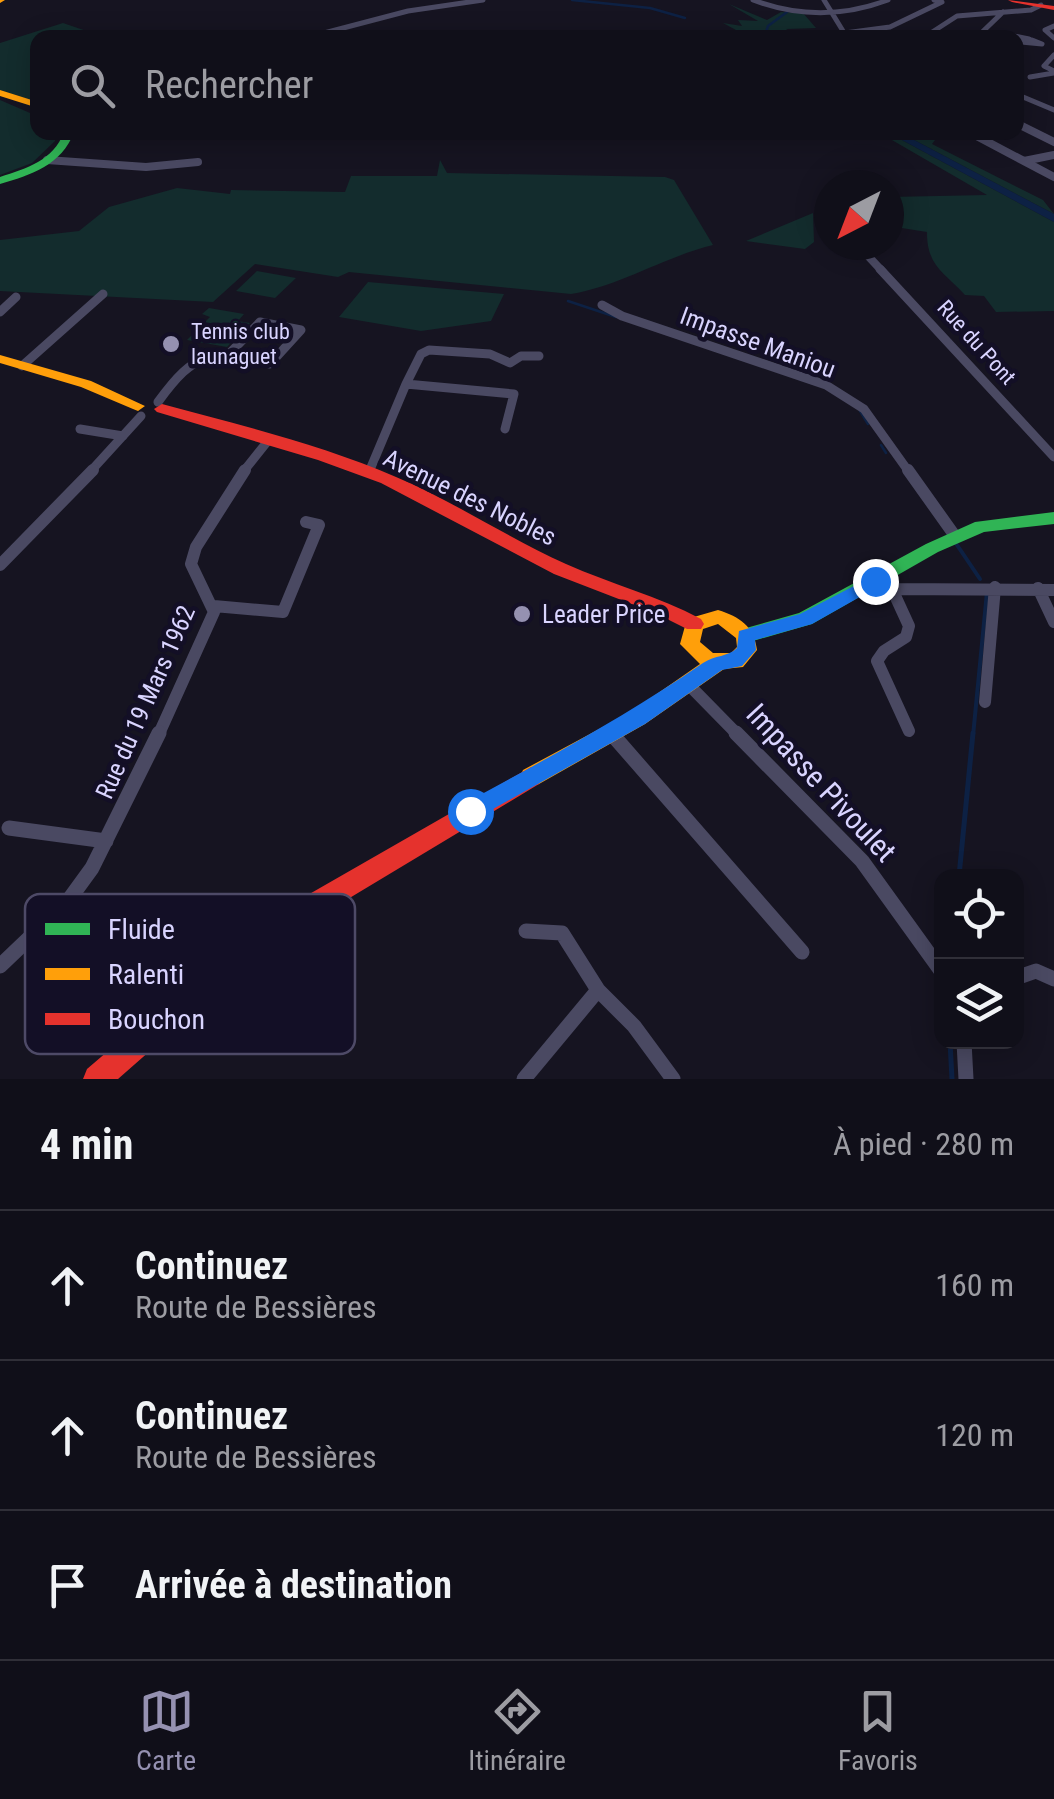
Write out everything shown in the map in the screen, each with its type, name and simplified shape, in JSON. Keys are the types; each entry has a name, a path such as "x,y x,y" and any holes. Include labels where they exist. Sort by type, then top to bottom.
{"street":[{"path":"334,30 408,10 483,0"},
{"path":"756,0 767,5 830,12 888,0"},
{"path":"824,0 842,30"},
{"path":"870,6 880,0"},
{"path":"934,0 944,1"},
{"path":"877,30 910,20 944,1"},
{"path":"982,3 1047,6"},
{"path":"933,30 947,19 1013,6"},
{"path":"985,30 1013,6"},
{"path":"1024,42 1054,40 1045,30 1054,26"},
{"path":"1041,43 1054,56 1044,66 1054,72"},
{"path":"1030,77 1054,72"},
{"path":"0,93 30,102"},
{"path":"1024,99 1054,111"},
{"path":"1024,127 1054,142"},
{"path":"0,180 48,161 67,140"},
{"path":"985,140 1054,177"},
{"path":"1024,161 1054,154"},
{"path":"48,161 146,167 198,162"},
{"name":"Rue du Pont","path":"872,260 1054,456"},
{"path":"22,366 103,294"},
{"path":"0,312 16,297"},
{"name":"Impasse Maniou","path":"602,305 622,316 826,385 849,398 864,409 956,536"},
{"path":"0,359 86,384 153,415 169,384 198,356 228,355 270,364 302,330 260,322 228,355"},
{"path":"369,473 421,354 429,350 490,354 510,362 521,356 539,356"},
{"path":"406,384 514,394 505,429"},
{"name":"Avenue des Nobles","path":"160,405 416,492 557,568 602,587 658,603 694,624"},
{"path":"0,565 28,541 123,436 140,411"},
{"path":"80,429 123,436"},
{"name":"Rue du 19 Mars 1962","path":"70,894 92,868 162,728 214,606 191,564 196,547 255,454 267,442"},
{"path":"746,636 806,619 883,585 956,536 1000,522 1054,518"},
{"path":"214,606 283,612 319,525 306,522"},
{"path":"883,585 1054,590"},
{"path":"883,585 909,632 877,661 909,731"},
{"path":"985,702 995,587"},
{"path":"1038,588 1054,622"},
{"path":"332,894 611,733 689,685 718,663 742,656 747,650 746,636 726,620 709,618 694,624 688,637 694,651 689,685"},
{"path":"694,651 718,663"},
{"name":"Impasse Pivoulet","path":"689,685 862,861 934,961"},
{"path":"611,733 802,952"},
{"path":"9,828 106,840"},
{"path":"526,932 562,932 598,990 634,1026 672,1079"},
{"name":"Rue du 19 Mars 1962","path":"0,966 25,943"},
{"path":"1024,975 1036,970 1054,979"},
{"path":"524,1079 598,990"},
{"path":"964,1049 966,1079"},
{"path":"97,1079 126,1054"}],"green space":[{"path":"729,4 767,20 781,12 803,13 816,28 736,30 723,23 742,26 738,20 758,21"},
{"path":"63,23 84,30 41,30"},
{"path":"30,33 30,100 0,90 0,43"},
{"path":"0,100 30,113 30,140 55,140 32,163 0,175"},
{"path":"892,140 902,140 1054,222 1054,311 996,312 984,296 965,295 933,261 927,232 904,228 904,197 987,195"},
{"path":"914,140 935,140 932,144 1043,200 1054,214"},
{"path":"440,160 447,173 665,177 674,180 713,245 607,285 571,294 349,272 338,277 255,264 213,302 0,291 0,240 79,231 109,207 177,188 230,194 231,190 345,192 351,176 437,176"},
{"path":"813,213 814,242 805,249 746,241"},
{"path":"257,271 296,278 275,298 236,291"},
{"path":"368,282 504,294 491,321 421,331 339,317"},
{"path":"209,308 244,314 238,321 250,323 227,347 187,340 210,317 202,314"}],"water":[{"path":"902,140 914,140 1054,214 1054,222"}],"waterway":[{"path":"572,0 650,8 685,18"},
{"path":"767,30 787,12"},
{"path":"568,301 616,317"},
{"path":"860,411 868,424"},
{"path":"881,445 886,453"},
{"path":"955,542 980,579"},
{"path":"973,736 987,592"},
{"path":"960,869 973,733"},
{"path":"950,1049 952,1079"}],"traffic: fast":[{"path":"0,181 51,159 66,140"},
{"path":"746,635 805,619 932,548 981,526 1054,518"}],"traffic: slow":[{"path":"0,93 30,102"},
{"path":"0,359 86,384 138,406"},
{"path":"718,617 743,633 747,650 736,661 709,661 690,644 694,624 718,617"},
{"path":"531,777 638,718 717,663"}],"traffic: jam":[{"path":"1012,0 1054,8"},
{"path":"162,409 324,456 387,479 560,569 694,624"},
{"path":"333,894 531,777"},
{"path":"97,1079 126,1054"}],"place":[{"name":"Tennis club launaguet","path":"171,344"},
{"name":"Leader Price","path":"522,614"}],"route":[{"path":"470,811 638,718 718,663 736,660 747,650 746,636 806,619 875,581"}]}
